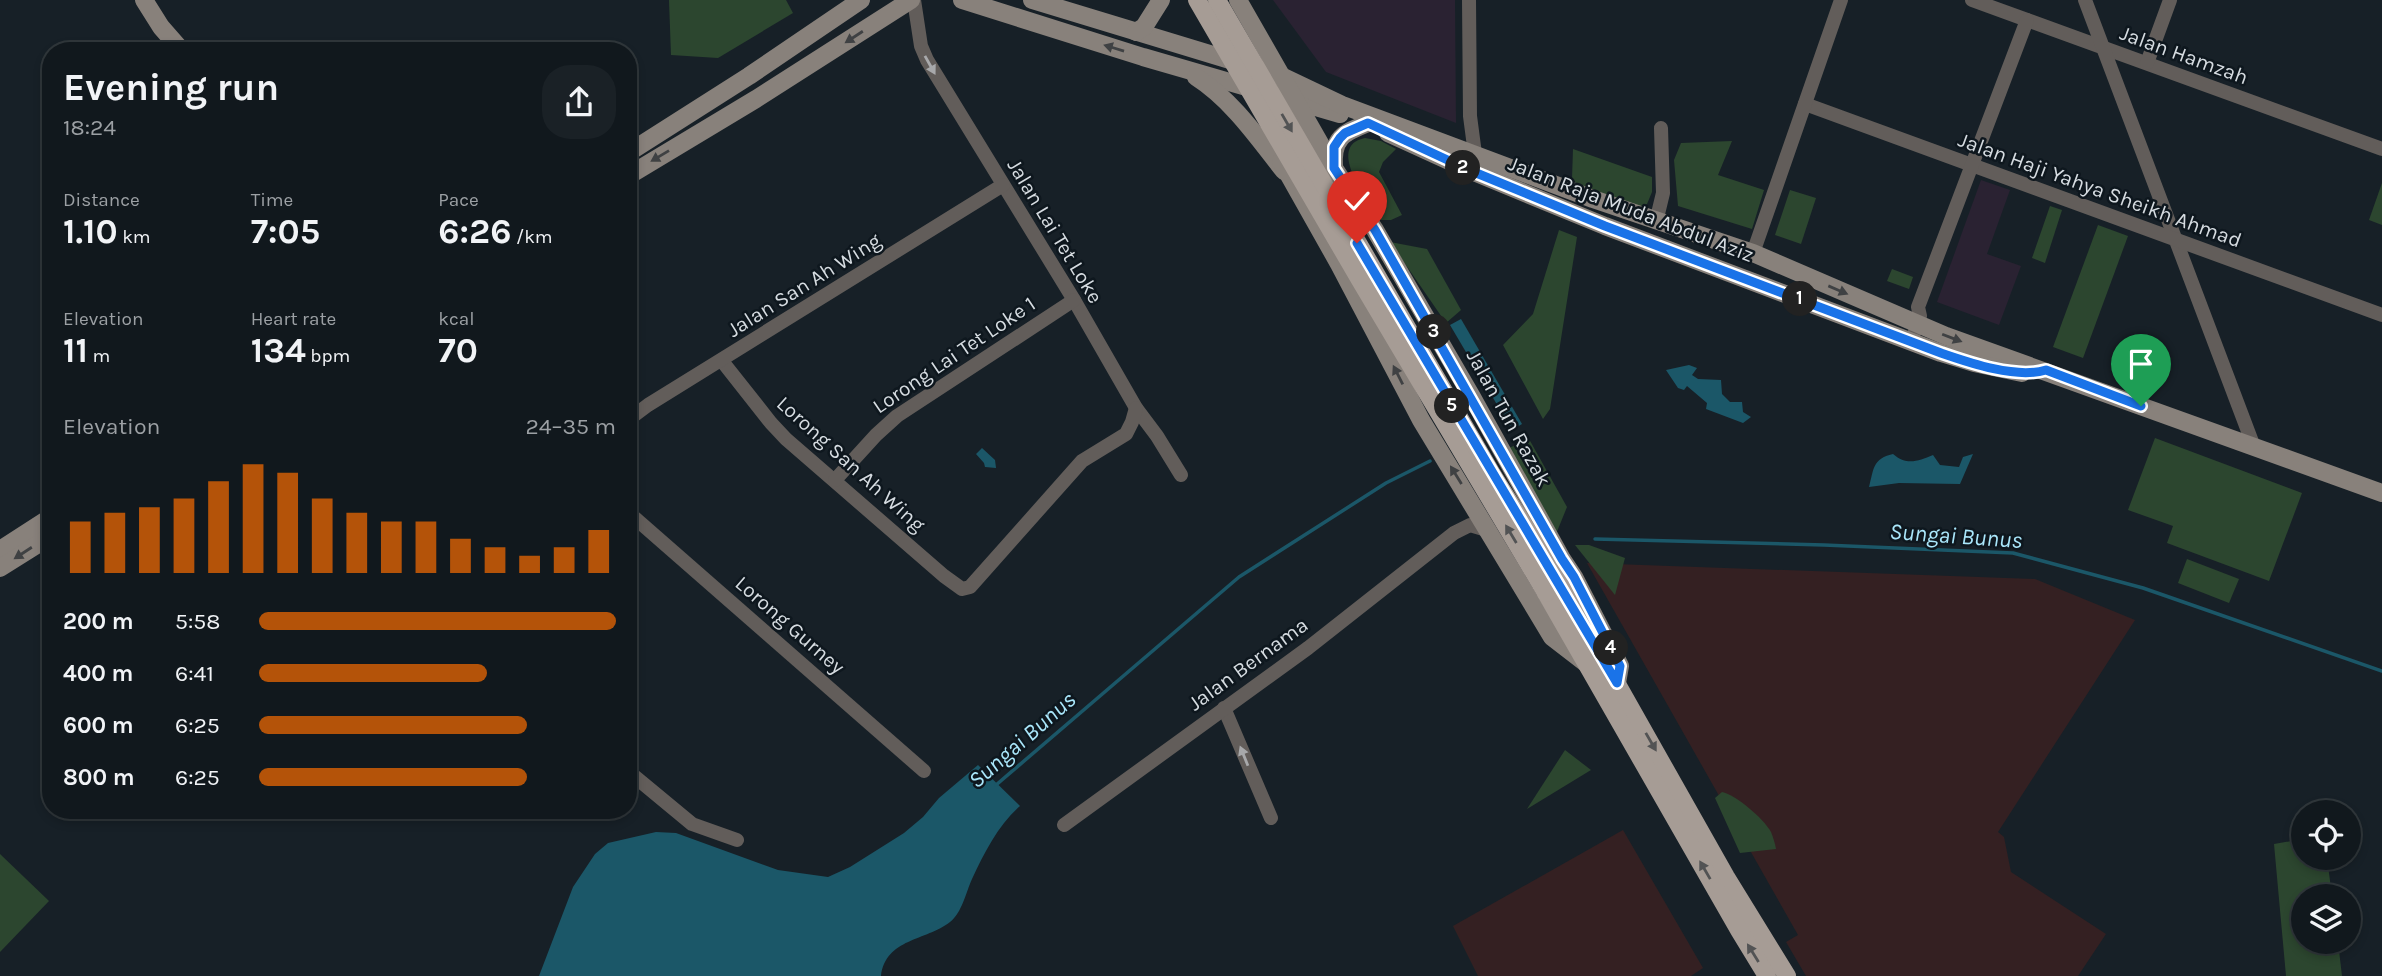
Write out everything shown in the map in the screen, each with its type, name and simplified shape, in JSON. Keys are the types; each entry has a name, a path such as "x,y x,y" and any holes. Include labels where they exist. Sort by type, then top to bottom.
{"main road":[{"path":"144,0 174,42"},
{"path":"637,146 862,0"},
{"path":"637,171 913,0"},
{"name":"Jalan Raja Muda Abdul Aziz","path":"962,0 1180,68 1293,99 1368,123 1472,162 1753,253 1914,317 1987,351 2382,493"},
{"name":"Jalan Raja Muda Abdul Aziz","path":"1032,0 1279,75 1342,104 1448,144 1472,162 1605,226 1905,340 1974,363 2031,374 2046,370"},
{"path":"1136,32 1144,27 1161,0"},
{"name":"Jalan Tun Razak","path":"1190,0 1240,84 1421,420 1552,637 1587,664"},
{"name":"Jalan Tun Razak","path":"1198,0 1360,281 1553,589 1617,683 1726,877 1787,976"},
{"name":"Jalan Tun Razak","path":"1217,0 1485,463 1553,589 1587,664 1768,976"},
{"name":"Jalan Tun Razak","path":"1238,0 1334,168 1375,230 1574,577 1620,666 1617,683"},
{"path":"1180,68 1213,89 1227,102 1291,179"},
{"path":"1334,168 1334,147 1340,138 1368,123"},
{"path":"1339,264 1339,249 1350,234 1361,233 1371,237 1387,251"},
{"path":"0,550 42,531"},
{"path":"0,568 42,532"}],"street":[{"name":"Jalan Lai Tet Loke","path":"913,0 920,46 927,60 1074,300 1136,408 1181,475"},
{"path":"1469,0 1472,162"},
{"path":"1753,253 1841,0"},
{"name":"Jalan Hamzah","path":"1972,0 2382,149"},
{"path":"2085,0 2254,447"},
{"path":"2147,63 2170,0"},
{"path":"1905,340 2027,20"},
{"name":"Jalan Haji Yahya Sheikh Ahmad","path":"1805,104 2382,314"},
{"path":"1448,144 1460,135 1470,116"},
{"path":"1656,222 1663,192 1661,128"},
{"name":"Jalan San Ah Wing","path":"637,413 1003,185"},
{"name":"Lorong Lai Tet Loke 1","path":"835,480 897,416 1074,300"},
{"name":"Lorong San Ah Wing","path":"722,361 771,423 962,589 970,587 1082,461 1126,434 1136,408"},
{"name":"Jalan Bernama","path":"1063,825 1308,648 1454,533 1462,525 1472,502"},
{"name":"Lorong Gurney","path":"637,520 924,771"},
{"path":"1454,533 1470,525 1490,531"},
{"path":"1224,708 1271,818"},
{"path":"637,778 692,824 737,840"}],"shaded area":[{"path":"1273,0 1455,0 1456,123 1326,72"},
{"path":"1981,180 2010,190 1987,254 2021,266 1999,325 1937,302"},
{"path":"1587,563 2035,579 2135,620 1998,832 2004,837 2011,872 2106,934 2078,976 1806,976 1786,942 1798,935"},
{"path":"1623,830 1703,968 1691,976 1478,976 1453,926"}],"green space":[{"path":"669,0 786,0 793,13 718,58 671,55"},
{"path":"1365,138 1381,141 1396,149 1383,162 1379,172 1402,215 1391,220 1381,220 1353,176 1349,152 1353,143"},
{"path":"1732,141 1718,175 1764,190 1752,229 1678,206 1674,160 1681,143"},
{"path":"1573,149 1652,177 1652,192 1647,204 1639,208 1581,187 1572,179"},
{"path":"2382,183 2382,225 2369,220"},
{"path":"1790,190 1816,198 1801,244 1775,235"},
{"path":"2050,206 2062,210 2045,263 2032,258"},
{"path":"2098,225 2128,236 2083,358 2053,347"},
{"path":"1559,230 1577,237 1550,409 1543,419 1503,345 1533,314"},
{"path":"1390,242 1427,249 1461,310 1446,323"},
{"path":"1892,269 1913,277 1909,289 1887,281"},
{"path":"2155,438 2302,493 2269,581 2167,543 2173,526 2128,510"},
{"path":"1529,439 1567,507 1556,534 1509,448"},
{"path":"1575,545 1589,545 1625,558 1615,595"},
{"path":"2187,559 2239,579 2229,603 2178,583"},
{"path":"1565,750 1591,770 1527,809"},
{"path":"1722,792 1742,802 1762,820 1771,832 1776,849 1740,853 1715,798"},
{"path":"2291,841 2291,870 2329,870 2330,884 2291,884 2291,954 2339,954 2342,976 2286,976 2274,844"},
{"path":"0,854 49,901 0,952"}],"water":[{"path":"1461,319 1522,424 1512,430 1450,325"},
{"path":"1689,365 1697,368 1692,375 1698,379 1721,380 1722,394 1730,402 1742,402 1743,412 1751,417 1743,423 1706,409 1707,403 1687,386 1684,390 1678,388 1666,370"},
{"path":"982,448 995,460 996,468 985,467 976,454"},
{"path":"1893,454 1908,461 1933,455 1940,465 1959,467 1963,457 1973,454 1960,484 1899,483 1869,487 1877,462"},
{"path":"978,765 1020,806 1005,821 993,839 954,918 940,928 899,947 884,964 881,976 539,976 573,887 595,854 608,843 656,832 676,833 778,870 828,877 850,867 904,833"}],"waterway":[{"name":"Sungai Bunus","path":"996,785 1239,577 1386,483 1430,461"},
{"name":"Sungai Bunus","path":"1595,539 2013,553 2143,588 2382,671"}],"route":[{"path":"1357,243 1617,683 1620,666 1574,577 1375,230 1334,168 1334,147 1345,133 1368,123 1469,170 1605,226 1941,353 1974,363 2031,374 2046,370 2141,406"}]}
